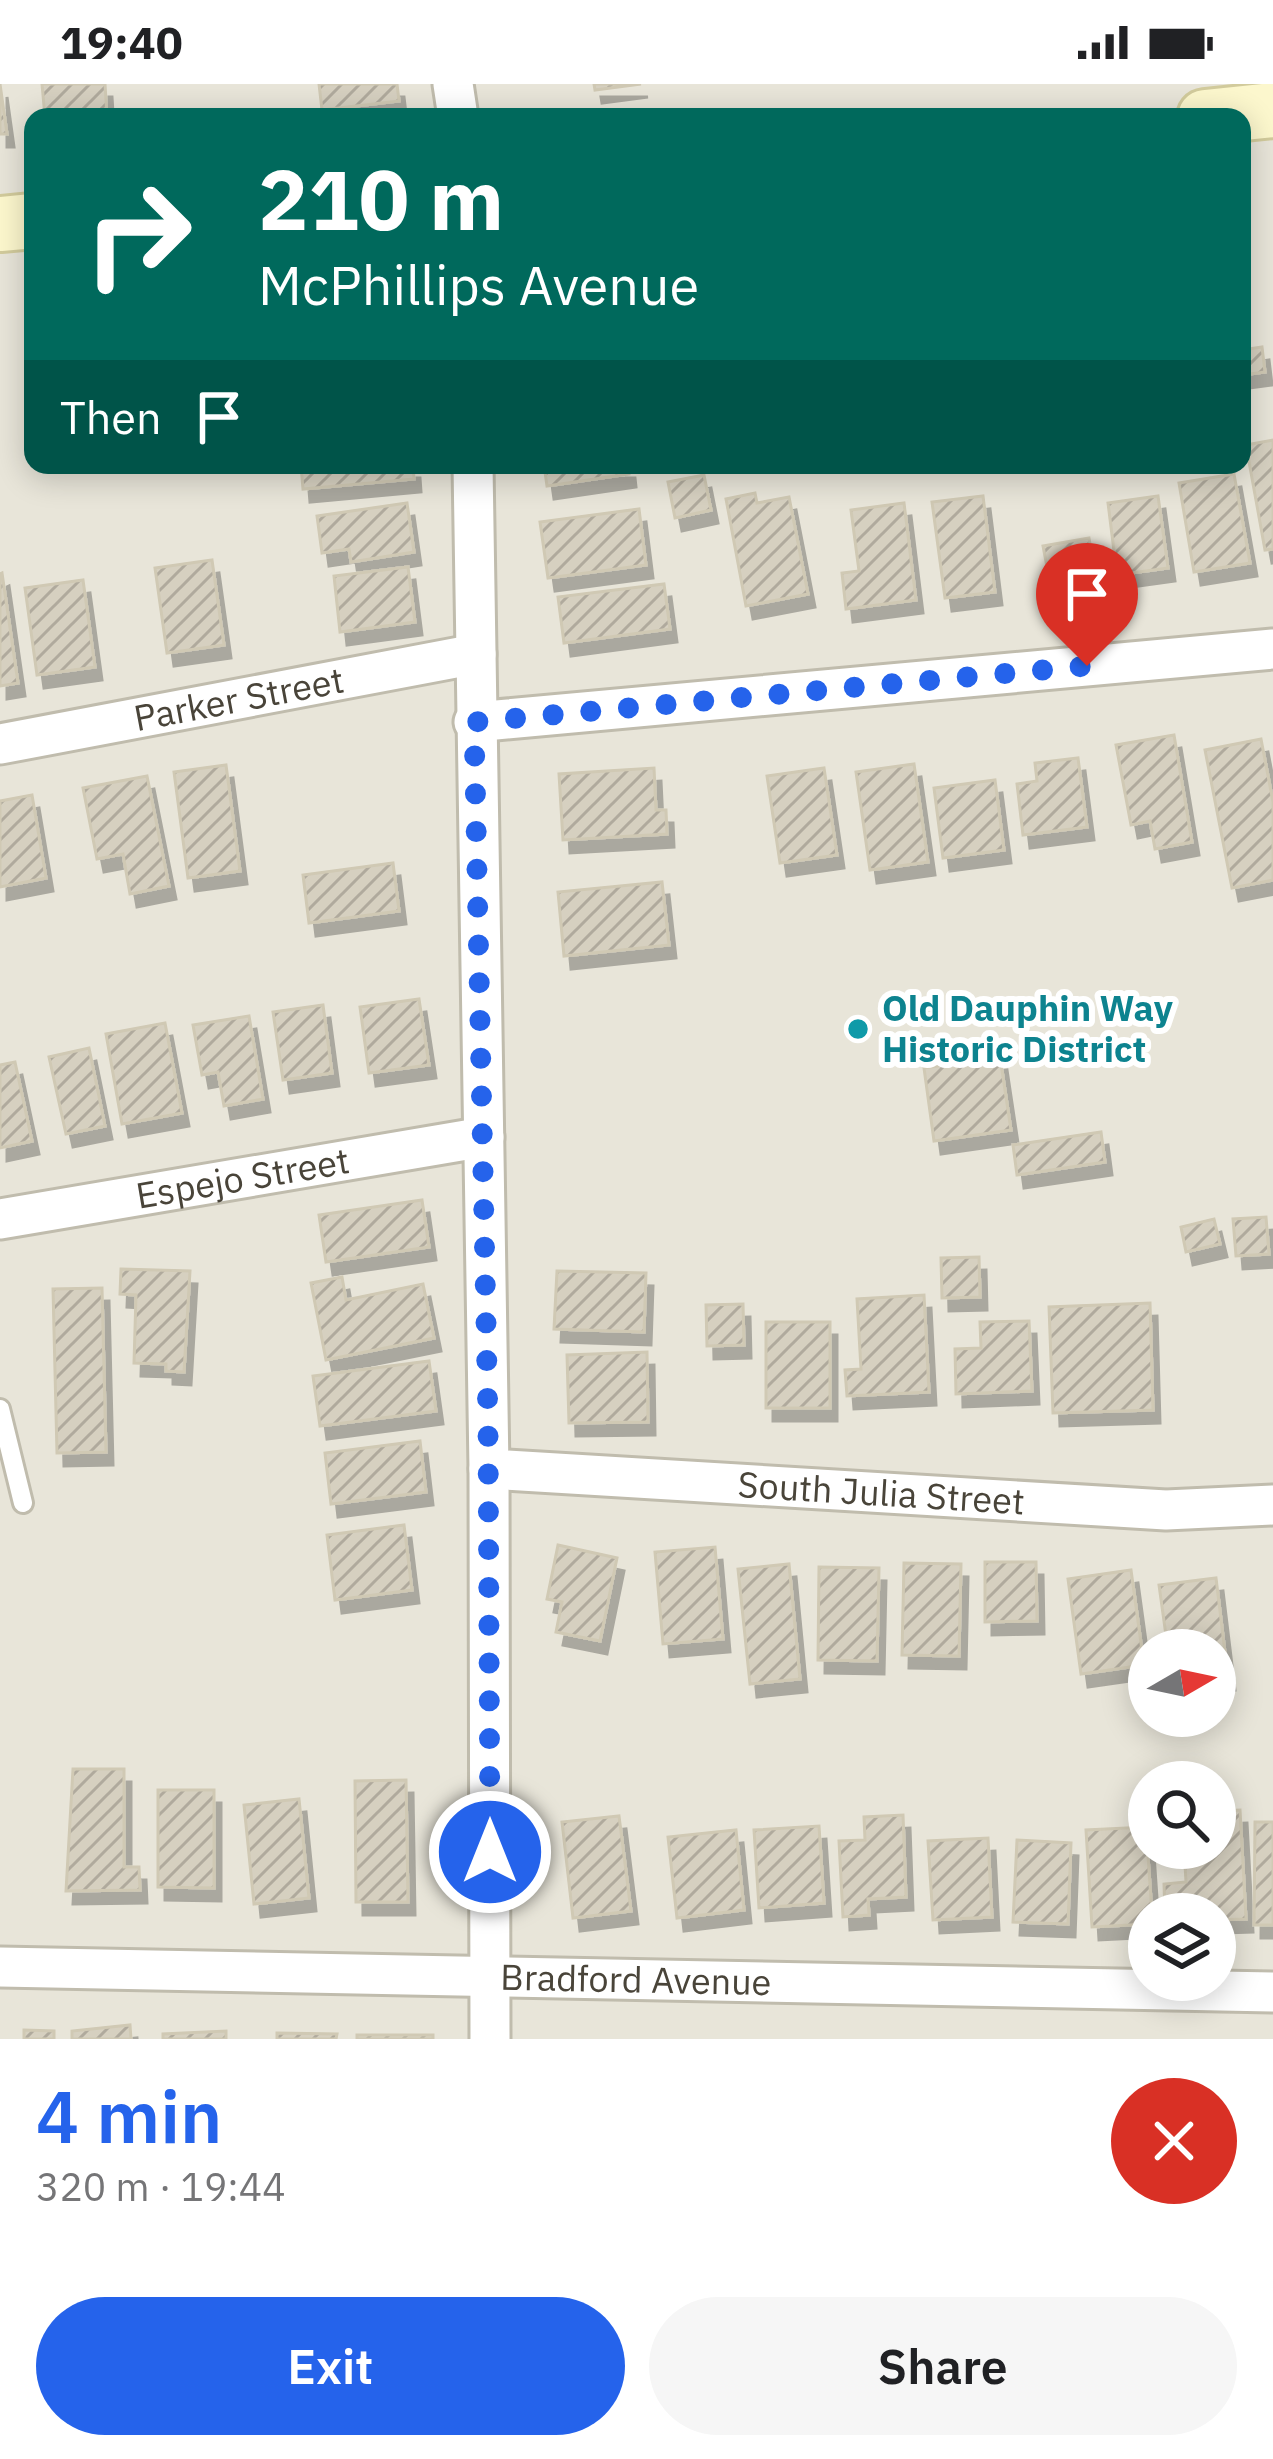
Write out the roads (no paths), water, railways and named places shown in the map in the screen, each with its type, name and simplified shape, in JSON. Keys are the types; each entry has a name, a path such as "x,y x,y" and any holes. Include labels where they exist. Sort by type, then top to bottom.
{"street":[{"path":"473,474 489,1469 490,2039"},
{"path":"474,722 1273,649"},
{"name":"Parker Street","path":"0,744 476,654"},
{"name":"Espejo Street","path":"0,1219 484,1136"},
{"name":"South Julia Street","path":"489,1469 1166,1510 1273,1505"},
{"name":"Bradford Avenue","path":"0,1967 1273,1992"}],"lane":[{"path":"0,1409 23,1503"}],"place":[{"name":"Old Dauphin Way Historic District","path":"858,1029"}]}
